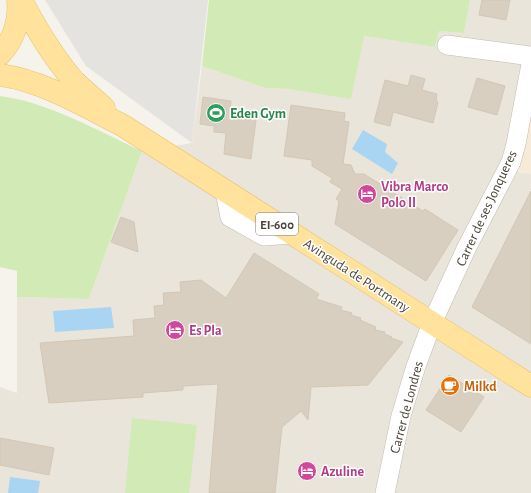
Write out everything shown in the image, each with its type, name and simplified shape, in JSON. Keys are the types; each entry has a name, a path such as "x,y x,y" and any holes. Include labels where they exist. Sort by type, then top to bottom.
{"main road":[{"name":"EI-600","path":"0,54 10,40 15,29 20,0"},
{"name":"Avinguda de Portmany","path":"20,0 41,37 74,81 122,125"},
{"name":"Avinguda de Portmany","path":"0,75 35,84 66,97 122,125 531,386"}],"street":[{"path":"447,45 531,56"},
{"name":"Carrer de ses Jonqueres","path":"432,323 467,247 511,162 516,144 531,64"},
{"name":"Carrer de Londres","path":"385,493 401,416 416,366 432,323"}],"shaded area":[{"path":"45,0 208,0 192,143 86,66"},
{"path":"470,0 531,0 531,100 518,172 531,174 531,493 0,493 0,387 17,393 17,297 89,299 142,151 192,143 202,66 265,88 289,89 364,36 435,47 439,31 464,33"},
{"path":"531,100 531,174 518,172"}],"green space":[{"path":"209,0 470,0 464,33 439,31 435,47 364,36 351,99 289,89 265,88 202,66"},
{"path":"0,96 36,104 72,118 142,151 89,299 17,297 17,271 0,267"},
{"path":"132,418 197,425 189,493 125,493"}],"water":[{"path":"363,130 387,144 385,152 398,163 392,174 352,149"},
{"path":"111,307 114,328 55,332 53,311"},
{"path":"10,477 40,481 38,493 8,493"}],"building":[{"path":"482,0 510,0 506,20 479,15"},
{"path":"411,75 425,79 422,90 437,94 436,101 438,102 433,123 393,112 390,126 374,122 385,80 408,86"},
{"path":"477,78 505,86 497,115 468,107"},
{"path":"203,97 231,101 230,109 257,112 251,159 224,154 226,133 214,132 214,126 200,124"},
{"name":"Vibra Marco Polo II","path":"291,105 345,113 344,121 349,122 343,164 351,165 355,174 364,174 423,211 425,209 458,230 426,281 335,224 339,201 336,199 342,189 330,182 332,178 312,166 312,160 284,156"},
{"path":"531,191 531,344 472,307"},
{"path":"121,217 134,222 138,252 111,242"},
{"path":"254,253 319,294 316,299 342,307 341,310 352,313 351,315 361,318 360,320 376,327 375,330 385,332 384,334 392,337 391,338 403,342 368,385 311,387 308,420 301,411 282,427 275,493 209,493 218,384 183,386 183,390 143,393 143,397 49,403 40,343 134,336 133,320 155,318 154,306 164,305 163,293 181,292 180,282 201,280 226,298"},
{"path":"449,375 484,397 461,432 426,410"},
{"path":"0,438 54,448 49,475 0,465"}],"place":[{"name":"Eden Gym","path":"216,113"},
{"name":"Vibra Marco Polo II","path":"367,194"},
{"name":"Es Pla","path":"175,330"},
{"name":"Milkd","path":"450,386"},
{"name":"Azuline","path":"307,471"}]}
